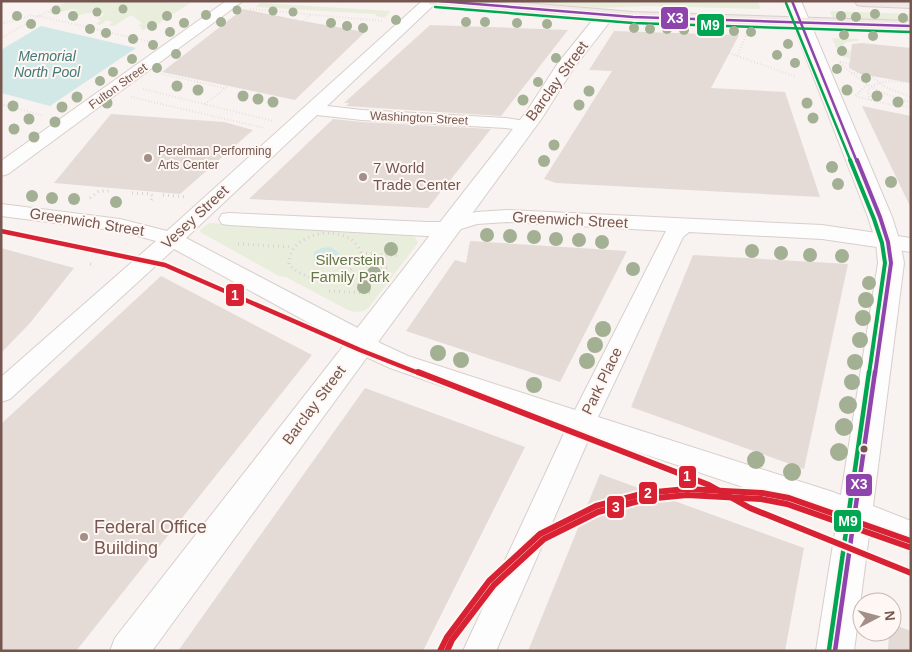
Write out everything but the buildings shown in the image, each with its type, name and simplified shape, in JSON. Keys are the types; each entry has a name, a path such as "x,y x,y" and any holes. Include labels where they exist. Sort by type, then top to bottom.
{"highway":[{"path":"436,1 606,15 911,26"},
{"path":"863,1 911,3"}],"main road":[{"path":"792,1 880,217 899,244 891,263 835,651"},
{"name":"Barclay Street","path":"129,651 525,126 565,68 606,15"},
{"path":"855,514 911,537"}],"street":[{"name":"Vesey Street","path":"1,392 172,239 431,1"},
{"name":"Fulton Street","path":"1,170 239,5"},
{"name":"Washington Street","path":"312,109 346,114 506,123 525,126"},
{"name":"Greenwich Street","path":"1,210 120,225 172,239 330,323 362,341 372,349 398,362 823,501 855,514"},
{"name":"Greenwich Street","path":"229,219 427,229 450,226 476,218 507,216 822,232 899,244"},
{"name":"Park Place","path":"479,651 582,423 674,234 683,226"}],"path":[{"path":"1,38 66,1"},
{"path":"239,5 381,20"},
{"path":"303,21 311,14"},
{"path":"1,24 30,16 40,16 154,42"},
{"path":"737,56 747,33"},
{"path":"729,53 796,77"},
{"path":"850,64 840,62 868,86 898,99 911,102"},
{"path":"851,72 868,73 878,82 902,95 911,97"},
{"path":"154,73 225,88"},
{"path":"911,83 878,82 868,86 855,96 911,107"},
{"path":"205,104 228,86"},
{"path":"868,86 869,100"},
{"path":"135,87 276,122"},
{"path":"898,99 902,95"},
{"path":"123,96 268,129"},
{"path":"1,104 50,118"},
{"path":"90,198 99,191 109,191"},
{"path":"132,193 151,194 154,197 150,202"},
{"path":"163,195 178,196"},
{"path":"335,278 356,266 360,253 358,245 351,238 335,233 310,236 293,247 289,253 289,265 298,275 315,280 335,278 381,281"},
{"path":"238,244 293,247"},
{"path":"360,253 400,256"},
{"path":"90,264 95,265"},
{"path":"356,266 390,268"},
{"path":"329,291 371,293"}],"green space":[{"path":"68,1 190,3 152,28 148,27 144,30 138,26 142,23 131,15 114,26 109,25 113,22 107,20 100,25 96,24 101,20 97,19 105,14 101,13 84,14 72,19 68,18 70,16 67,15 77,9 48,13"},
{"path":"516,1 757,2 760,9 649,6 599,8"},
{"path":"261,3 391,11 384,18 376,16 376,14 255,7"},
{"path":"830,12 911,14 911,20 835,18 832,17"},
{"path":"832,38 858,39 859,41 846,42 843,45 845,49 851,51 850,59 840,56"},
{"name":"Silverstein Family Park","path":"209,223 407,233 415,237 418,243 370,306 363,311 354,312 286,277 279,276 200,232"}],"water":[{"name":"Memorial North Pool","path":"41,26 136,48 50,106 1,93 1,50"},
{"path":"331,247 339,253 333,263 322,264 314,261 314,252 321,248"}],"transit line":[{"name":"X3","path":"439,1 633,17 911,26"},
{"name":"X3","path":"792,1 880,217 888,242 891,263 835,651"},
{"name":"M9","path":"786,3 874,219 882,243 885,263 829,650"},
{"name":"M9","path":"435,7 633,23 911,32"},
{"name":"1","path":"1,231 165,265 360,350 709,485 750,508 911,573"},
{"name":"2","path":"440,651 447,637 489,581 540,534 596,506 645,493 687,489 762,493 789,498 911,541"},
{"name":"3","path":"447,651 452,640 494,585 544,539 598,512 646,499 687,495 761,499 787,504 909,547"}],"place":[{"name":"Perelman Performing Arts Center","path":"148,158"},
{"name":"7 World Trade Center","path":"363,177"},
{"name":"Federal Office Building","path":"84,537"}]}
